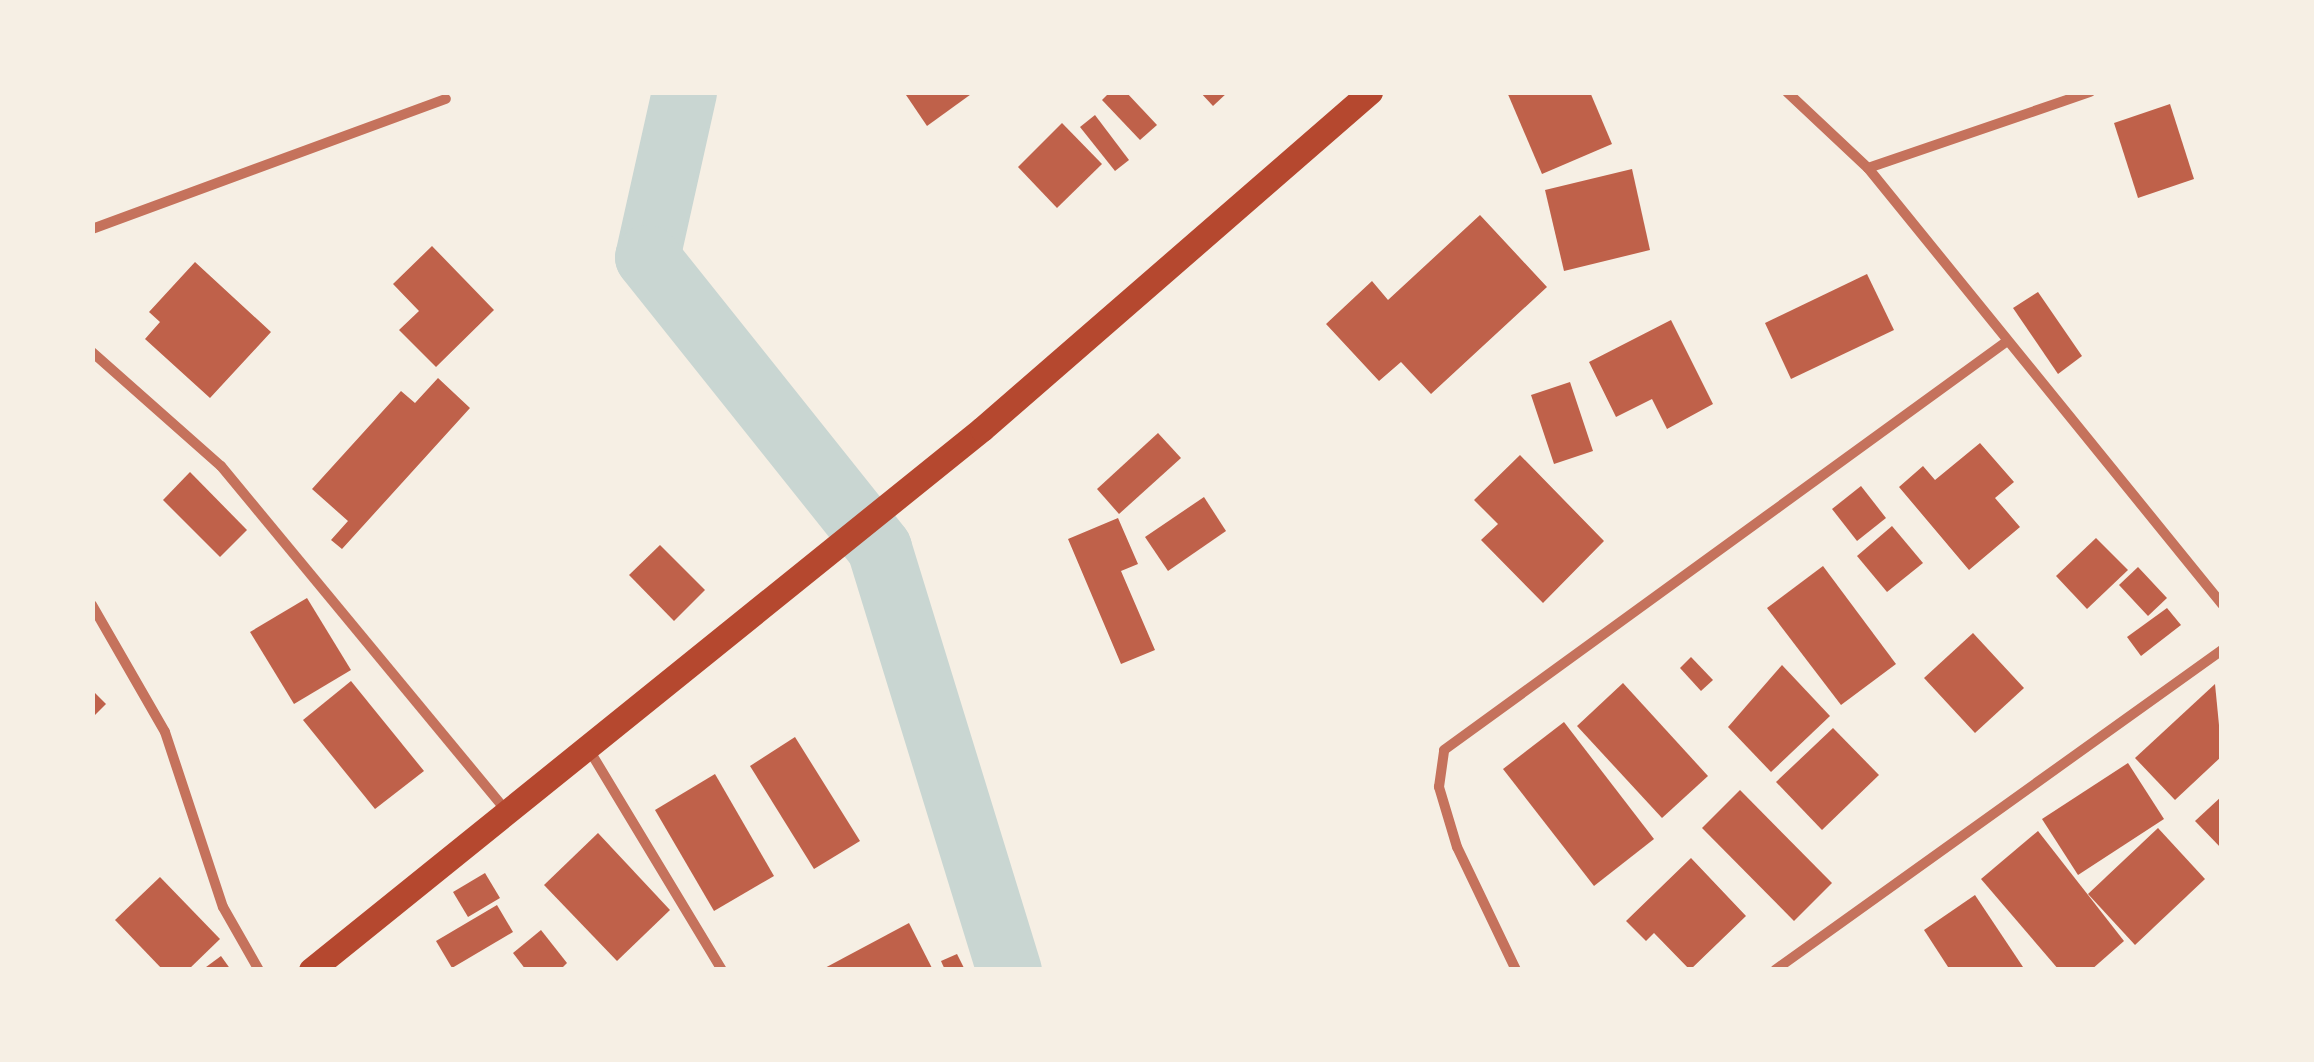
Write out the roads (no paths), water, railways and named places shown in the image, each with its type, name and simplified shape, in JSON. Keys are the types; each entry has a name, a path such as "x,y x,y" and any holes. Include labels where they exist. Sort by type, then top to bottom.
{"main road":[{"path":"311,970 710,642 982,428 1370,92"}],"street":[{"path":"1787,92 1868,168 2222,604"},
{"path":"1868,168 2090,92"},
{"path":"92,229 446,98"},
{"path":"1516,970 1457,848 1438,787 1444,750 2006,342"},
{"path":"92,352 221,466 507,810"},
{"path":"92,604 166,732 224,907 259,970"},
{"path":"1775,970 2222,650"},
{"path":"587,746 722,970"}],"waterway":[{"path":"684,92 647,257 879,548 1009,970"}]}
